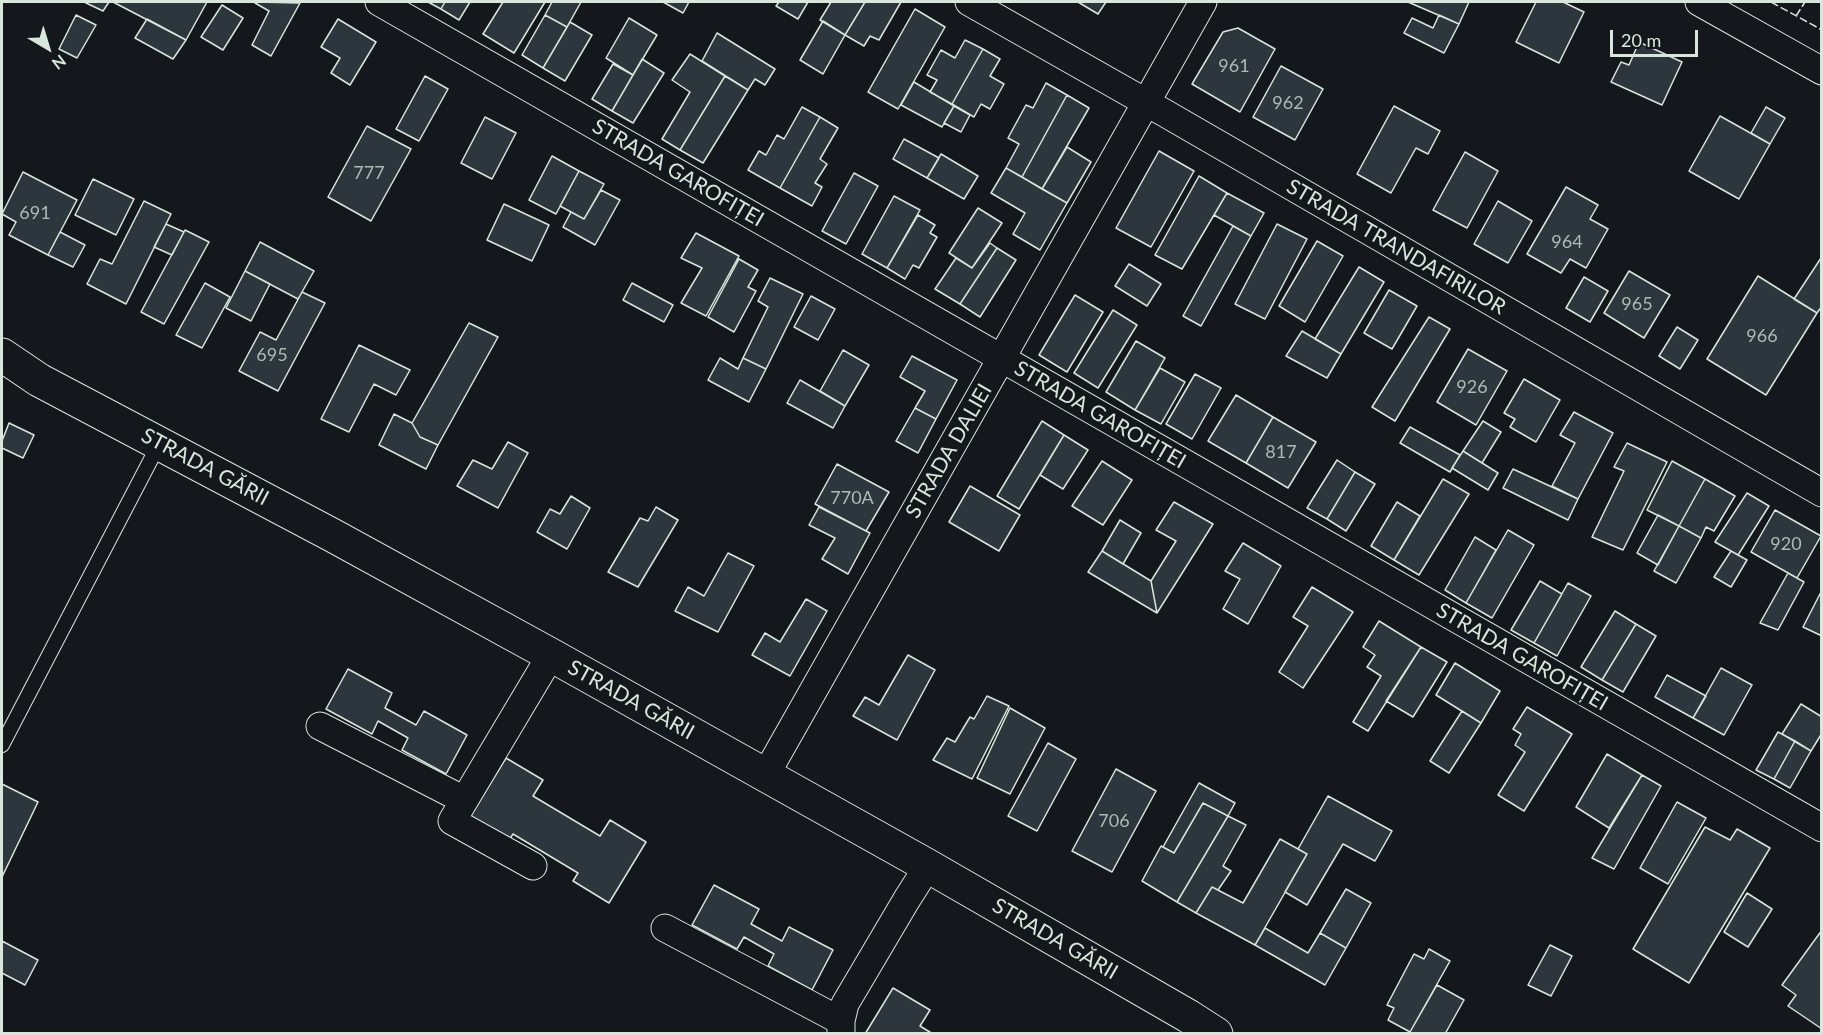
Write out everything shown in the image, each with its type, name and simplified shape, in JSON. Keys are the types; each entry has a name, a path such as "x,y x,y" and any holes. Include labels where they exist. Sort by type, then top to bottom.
{"main road":[{"path":"2,355 39,380"},
{"path":"2,373 39,380"},
{"name":"STRADA GĂRII","path":"39,380 358,549 551,655 928,866 1216,1034"}],"street":[{"name":"STRADA GAROFIȚEI","path":"379,2 1821,828"},
{"name":"STRADA TRANDAFIRILOR","path":"969,2 1821,493"},
{"name":"STRADA DALIEI","path":"765,776 1203,2"},
{"path":"1699,2 1821,70"},
{"path":"533,866 452,821 551,655"},
{"path":"320,726 464,800"},
{"path":"665,928 841,1027 845,1004 928,866"}],"lane":[{"path":"2,745 159,443"}],"building":[{"path":"84,2 109,2 103,11"},
{"path":"113,2 207,2 186,40"},
{"path":"256,2 300,3 271,56 252,45 269,11"},
{"path":"428,2 445,2 441,9"},
{"path":"445,2 470,2 459,20 441,9"},
{"path":"503,2 545,2 514,53 483,34"},
{"path":"552,2 581,2 567,27 545,15"},
{"path":"663,2 689,2 683,13"},
{"path":"779,2 808,2 798,19 776,6"},
{"path":"831,2 865,2 845,35 820,20"},
{"path":"865,2 901,2 879,40 870,36 864,46 845,35"},
{"path":"1078,2 1106,2 1098,14"},
{"path":"1408,2 1469,2 1459,24"},
{"path":"1536,2 1563,2 1584,12 1559,63 1516,42"},
{"path":"222,5 243,18 223,50 201,37"},
{"path":"915,9 945,27 898,109 868,92"},
{"path":"76,15 96,25 77,58 59,49"},
{"path":"545,15 567,27 543,68 522,55"},
{"path":"1439,15 1459,24 1444,53 1404,33 1412,18 1433,28"},
{"path":"629,18 657,35 633,75 606,58"},
{"path":"147,19 186,40 173,59 135,38"},
{"path":"338,19 376,42 350,85 331,73 340,58 321,47"},
{"path":"823,21 845,35 823,74 800,60"},
{"path":"570,22 592,35 565,81 543,68"},
{"path":"1238,28 1275,49 1240,112 1192,84 1223,32"},
{"path":"717,33 775,69 765,85 755,79 748,90 702,61"},
{"path":"965,40 983,49 952,104 930,92 937,80 927,75 941,50 955,58"},
{"path":"1639,42 1682,62 1662,105 1611,82 1621,62 1629,65"},
{"path":"983,49 1000,59 990,76 1004,84 990,109 981,104 974,117 952,104"},
{"path":"690,54 725,76 680,150 662,139 690,92 672,80"},
{"path":"642,59 664,73 633,123 612,111"},
{"path":"613,64 633,75 612,111 592,99"},
{"path":"1281,66 1323,89 1295,140 1253,117"},
{"path":"425,76 448,89 419,141 396,129"},
{"path":"725,76 748,90 703,163 680,150"},
{"path":"914,82 954,106 942,127 901,105"},
{"path":"1046,83 1067,95 1022,177 1006,168 1019,144 1008,138 1026,105 1033,108"},
{"path":"1067,95 1089,108 1042,189 1022,177"},
{"path":"954,106 970,115 961,132 944,123"},
{"path":"1394,106 1440,131 1428,154 1416,148 1391,193 1357,174"},
{"path":"802,107 820,117 780,188 748,170 759,151 766,155 777,135 784,139"},
{"path":"1766,107 1785,118 1770,144 1751,133"},
{"path":"1720,116 1770,144 1739,199 1689,171"},
{"path":"485,117 516,133 492,179 461,163"},
{"path":"820,117 838,128 820,159 827,164 815,183 822,187 812,206 780,188"},
{"path":"367,126 411,149 371,221 328,197"},
{"path":"904,139 939,158 927,178 893,159"},
{"path":"1067,147 1091,162 1067,203 1042,189"},
{"path":"1159,151 1194,171 1151,247 1116,228"},
{"path":"1465,152 1498,171 1467,228 1433,210"},
{"path":"941,154 978,176 964,199 927,178"},
{"path":"552,156 579,171 556,214 529,200"},
{"path":"1006,168 1067,203 1040,250 1013,234 1025,213 991,193"},
{"path":"579,171 604,184 584,219 560,206"},
{"path":"23,172 77,200 48,255 9,235 16,222 2,214"},
{"path":"854,173 878,186 846,244 822,231"},
{"path":"1199,176 1227,193 1182,269 1155,255"},
{"path":"93,179 134,199 116,235 75,215"},
{"path":"1566,187 1598,205 1590,219 1608,229 1586,268 1570,259 1561,273 1527,254"},
{"path":"601,190 620,200 595,245 563,227 571,212 584,219"},
{"path":"1227,193 1264,213 1251,236 1214,215"},
{"path":"894,196 920,210 887,268 862,254"},
{"path":"144,201 171,214 126,304 87,284 100,259 112,264"},
{"path":"1498,201 1532,221 1508,263 1474,244"},
{"path":"504,204 549,225 532,261 487,240"},
{"path":"978,208 1002,223 972,268 949,253"},
{"path":"918,215 935,225 930,233 937,237 919,268 913,265 905,279 887,268"},
{"path":"166,224 184,232 172,255 154,247"},
{"path":"1277,224 1307,239 1265,319 1235,304"},
{"path":"1233,226 1251,236 1201,326 1183,316"},
{"path":"185,230 209,242 164,324 141,312"},
{"path":"60,232 85,245 73,267 48,255"},
{"path":"696,233 739,256 706,316 681,303 702,268 681,258"},
{"path":"1317,241 1343,256 1305,322 1279,306"},
{"path":"260,242 314,271 298,299 245,271"},
{"path":"990,243 997,248 960,304 935,289 956,258 972,268"},
{"path":"997,248 1016,260 980,317 960,304"},
{"path":"1821,258 1822,306 1817,313 1794,299"},
{"path":"739,259 758,270 748,287 756,291 734,332 708,317"},
{"path":"1129,264 1161,284 1147,306 1115,286"},
{"path":"1359,267 1384,282 1341,354 1315,339"},
{"path":"245,271 270,284 251,321 226,308"},
{"path":"1629,271 1670,295 1644,338 1604,313"},
{"path":"1758,276 1817,313 1766,395 1707,359"},
{"path":"1584,277 1608,291 1590,322 1566,308"},
{"path":"770,278 803,294 766,369 743,358 768,307 758,301"},
{"path":"205,283 230,297 202,348 176,335"},
{"path":"632,283 673,305 664,322 623,300"},
{"path":"1389,290 1417,306 1392,349 1364,333"},
{"path":"302,292 325,303 278,391 239,371 260,332 276,340"},
{"path":"1075,295 1103,312 1067,372 1039,355"},
{"path":"811,296 835,309 818,340 794,327"},
{"path":"1113,310 1137,325 1098,388 1074,373"},
{"path":"1429,317 1450,329 1395,421 1372,407"},
{"path":"469,323 498,337 438,445 420,437 412,423"},
{"path":"1677,327 1698,340 1680,369 1659,356"},
{"path":"1302,331 1341,354 1327,378 1286,356"},
{"path":"1136,341 1165,358 1135,410 1106,392"},
{"path":"359,345 410,370 396,395 374,384 349,432 321,419"},
{"path":"1468,349 1507,371 1476,425 1437,402"},
{"path":"843,350 869,365 845,406 820,391"},
{"path":"912,356 957,380 936,419 915,408 925,391 900,377"},
{"path":"720,358 738,369 743,358 766,369 749,402 708,380"},
{"path":"1160,368 1185,382 1161,424 1135,410"},
{"path":"1195,374 1221,388 1192,439 1166,424"},
{"path":"1524,379 1560,400 1536,442 1510,427 1515,419 1504,413"},
{"path":"800,380 845,406 833,428 787,403"},
{"path":"1236,395 1273,417 1246,463 1208,441"},
{"path":"915,408 936,419 918,453 896,441"},
{"path":"1574,412 1613,433 1578,499 1552,486 1575,443 1560,435"},
{"path":"394,414 412,423 420,437 438,445 426,469 379,445"},
{"path":"1273,417 1316,442 1288,488 1246,463"},
{"path":"1042,421 1064,435 1019,509 997,496"},
{"path":"1483,421 1501,432 1482,463 1463,451"},
{"path":"9,423 34,435 23,458 2,448 2,441"},
{"path":"1410,427 1460,455 1450,472 1400,443"},
{"path":"1064,435 1088,450 1063,489 1040,475"},
{"path":"508,442 528,453 498,508 457,486 473,460 492,469"},
{"path":"1627,443 1667,462 1623,550 1592,537 1624,471 1614,467"},
{"path":"1463,451 1498,473 1488,490 1452,468"},
{"path":"1337,460 1355,472 1327,519 1307,508"},
{"path":"1102,461 1132,480 1103,525 1072,506"},
{"path":"1672,461 1705,479 1679,526 1647,510"},
{"path":"837,464 889,492 866,531 815,504"},
{"path":"1513,469 1578,499 1568,520 1503,488"},
{"path":"1355,472 1375,484 1346,531 1327,519"},
{"path":"1443,479 1469,494 1419,575 1394,560"},
{"path":"1705,479 1735,496 1714,531 1706,527 1701,538 1679,526"},
{"path":"970,486 1020,515 999,551 949,522"},
{"path":"1747,493 1769,506 1738,555 1715,542"},
{"path":"571,496 590,508 567,549 537,532 550,509 560,514"},
{"path":"1174,502 1213,524 1157,613 1151,581 1176,541 1156,530"},
{"path":"1397,502 1420,516 1394,560 1371,546"},
{"path":"656,507 678,520 638,587 608,572 640,518 648,521"},
{"path":"819,507 870,533 848,574 822,559 835,538 809,525"},
{"path":"1775,510 1821,536 1797,578 1751,552"},
{"path":"1658,515 1679,526 1658,565 1637,553"},
{"path":"1120,520 1141,533 1123,564 1102,551"},
{"path":"1679,526 1701,538 1676,583 1654,571"},
{"path":"1508,530 1534,545 1492,618 1466,603"},
{"path":"1475,537 1496,550 1466,603 1445,590"},
{"path":"1243,543 1281,566 1248,624 1223,609 1240,579 1225,571"},
{"path":"1102,551 1151,581 1157,613 1088,572"},
{"path":"1731,551 1747,560 1731,587 1714,577"},
{"path":"728,553 754,566 718,632 675,611 688,587 704,596"},
{"path":"1788,573 1804,582 1778,630 1760,623"},
{"path":"1540,581 1562,594 1534,643 1511,630"},
{"path":"1568,583 1591,596 1557,656 1534,643"},
{"path":"1312,587 1353,612 1303,688 1279,672 1308,626 1293,617"},
{"path":"1822,590 1822,636 1803,627"},
{"path":"806,599 827,611 790,676 752,655 765,633 780,642"},
{"path":"1615,611 1636,624 1602,680 1581,667"},
{"path":"1379,621 1421,647 1368,731 1353,722 1381,676 1367,667 1375,655 1363,647"},
{"path":"1636,624 1656,636 1623,692 1602,680"},
{"path":"1421,647 1447,662 1413,717 1386,701"},
{"path":"908,655 935,670 897,740 853,716 865,697 879,705"},
{"path":"1455,663 1500,691 1481,723 1436,695"},
{"path":"1721,668 1752,685 1724,735 1693,718"},
{"path":"348,669 392,693 385,708 416,725 424,711 467,735 446,774 402,750 408,738 378,721 372,734 326,709"},
{"path":"1667,675 1706,696 1693,718 1655,697"},
{"path":"987,696 1009,706 972,779 933,760 947,738 955,742 970,717 974,719"},
{"path":"1801,704 1822,717 1822,733 1811,751 1782,734"},
{"path":"1527,707 1572,734 1524,811 1498,795 1525,752 1515,745 1521,734 1513,729"},
{"path":"1010,708 1045,728 1010,794 977,778"},
{"path":"1462,711 1481,723 1449,773 1430,761"},
{"path":"1778,732 1795,741 1774,779 1756,770"},
{"path":"1795,741 1811,751 1790,788 1774,779"},
{"path":"1048,743 1076,759 1037,831 1008,816"},
{"path":"1607,754 1642,775 1609,828 1576,807"},
{"path":"506,758 543,780 533,796 600,836 610,820 646,842 609,903 573,881 578,873 513,834 507,843 468,820"},
{"path":"1116,769 1156,791 1112,872 1072,851"},
{"path":"1642,775 1661,786 1614,869 1592,858"},
{"path":"1199,783 1235,803 1228,816 1203,803 1174,853 1163,847"},
{"path":"2,784 38,802 2,877"},
{"path":"1328,796 1392,831 1375,861 1343,844 1307,905 1285,892 1307,854 1298,849"},
{"path":"1677,802 1706,818 1668,884 1640,868"},
{"path":"1203,803 1228,816 1177,902 1142,881 1161,846 1174,853"},
{"path":"1228,816 1246,825 1223,866 1231,871 1218,890 1212,887 1196,913 1177,902"},
{"path":"1705,827 1730,840 1737,829 1770,848 1689,983 1633,949"},
{"path":"1280,839 1307,854 1255,945 1196,913 1212,887 1243,903"},
{"path":"714,885 759,909 751,924 782,941 789,927 833,950 812,990 768,966 774,954 744,937 737,949 692,925"},
{"path":"1346,889 1371,903 1346,948 1320,933"},
{"path":"1747,893 1772,909 1748,947 1724,932"},
{"path":"1265,928 1308,953 1320,933 1346,948 1325,985 1255,945"},
{"path":"1822,930 1822,1029 1788,1006 1796,995 1782,985"},
{"path":"2,941 38,960 25,985 2,973"},
{"path":"1550,945 1572,956 1551,996 1528,985"},
{"path":"1429,949 1450,961 1410,1032 1388,1020 1394,1008 1387,1005 1414,954 1424,959"},
{"path":"1437,985 1464,1000 1445,1034 1413,1034 1410,1032"},
{"path":"893,988 930,1010 920,1026 933,1034 865,1034"}],"fence":[{"path":"1771,2 1822,30"},
{"path":"1796,16 1805,2"}]}
